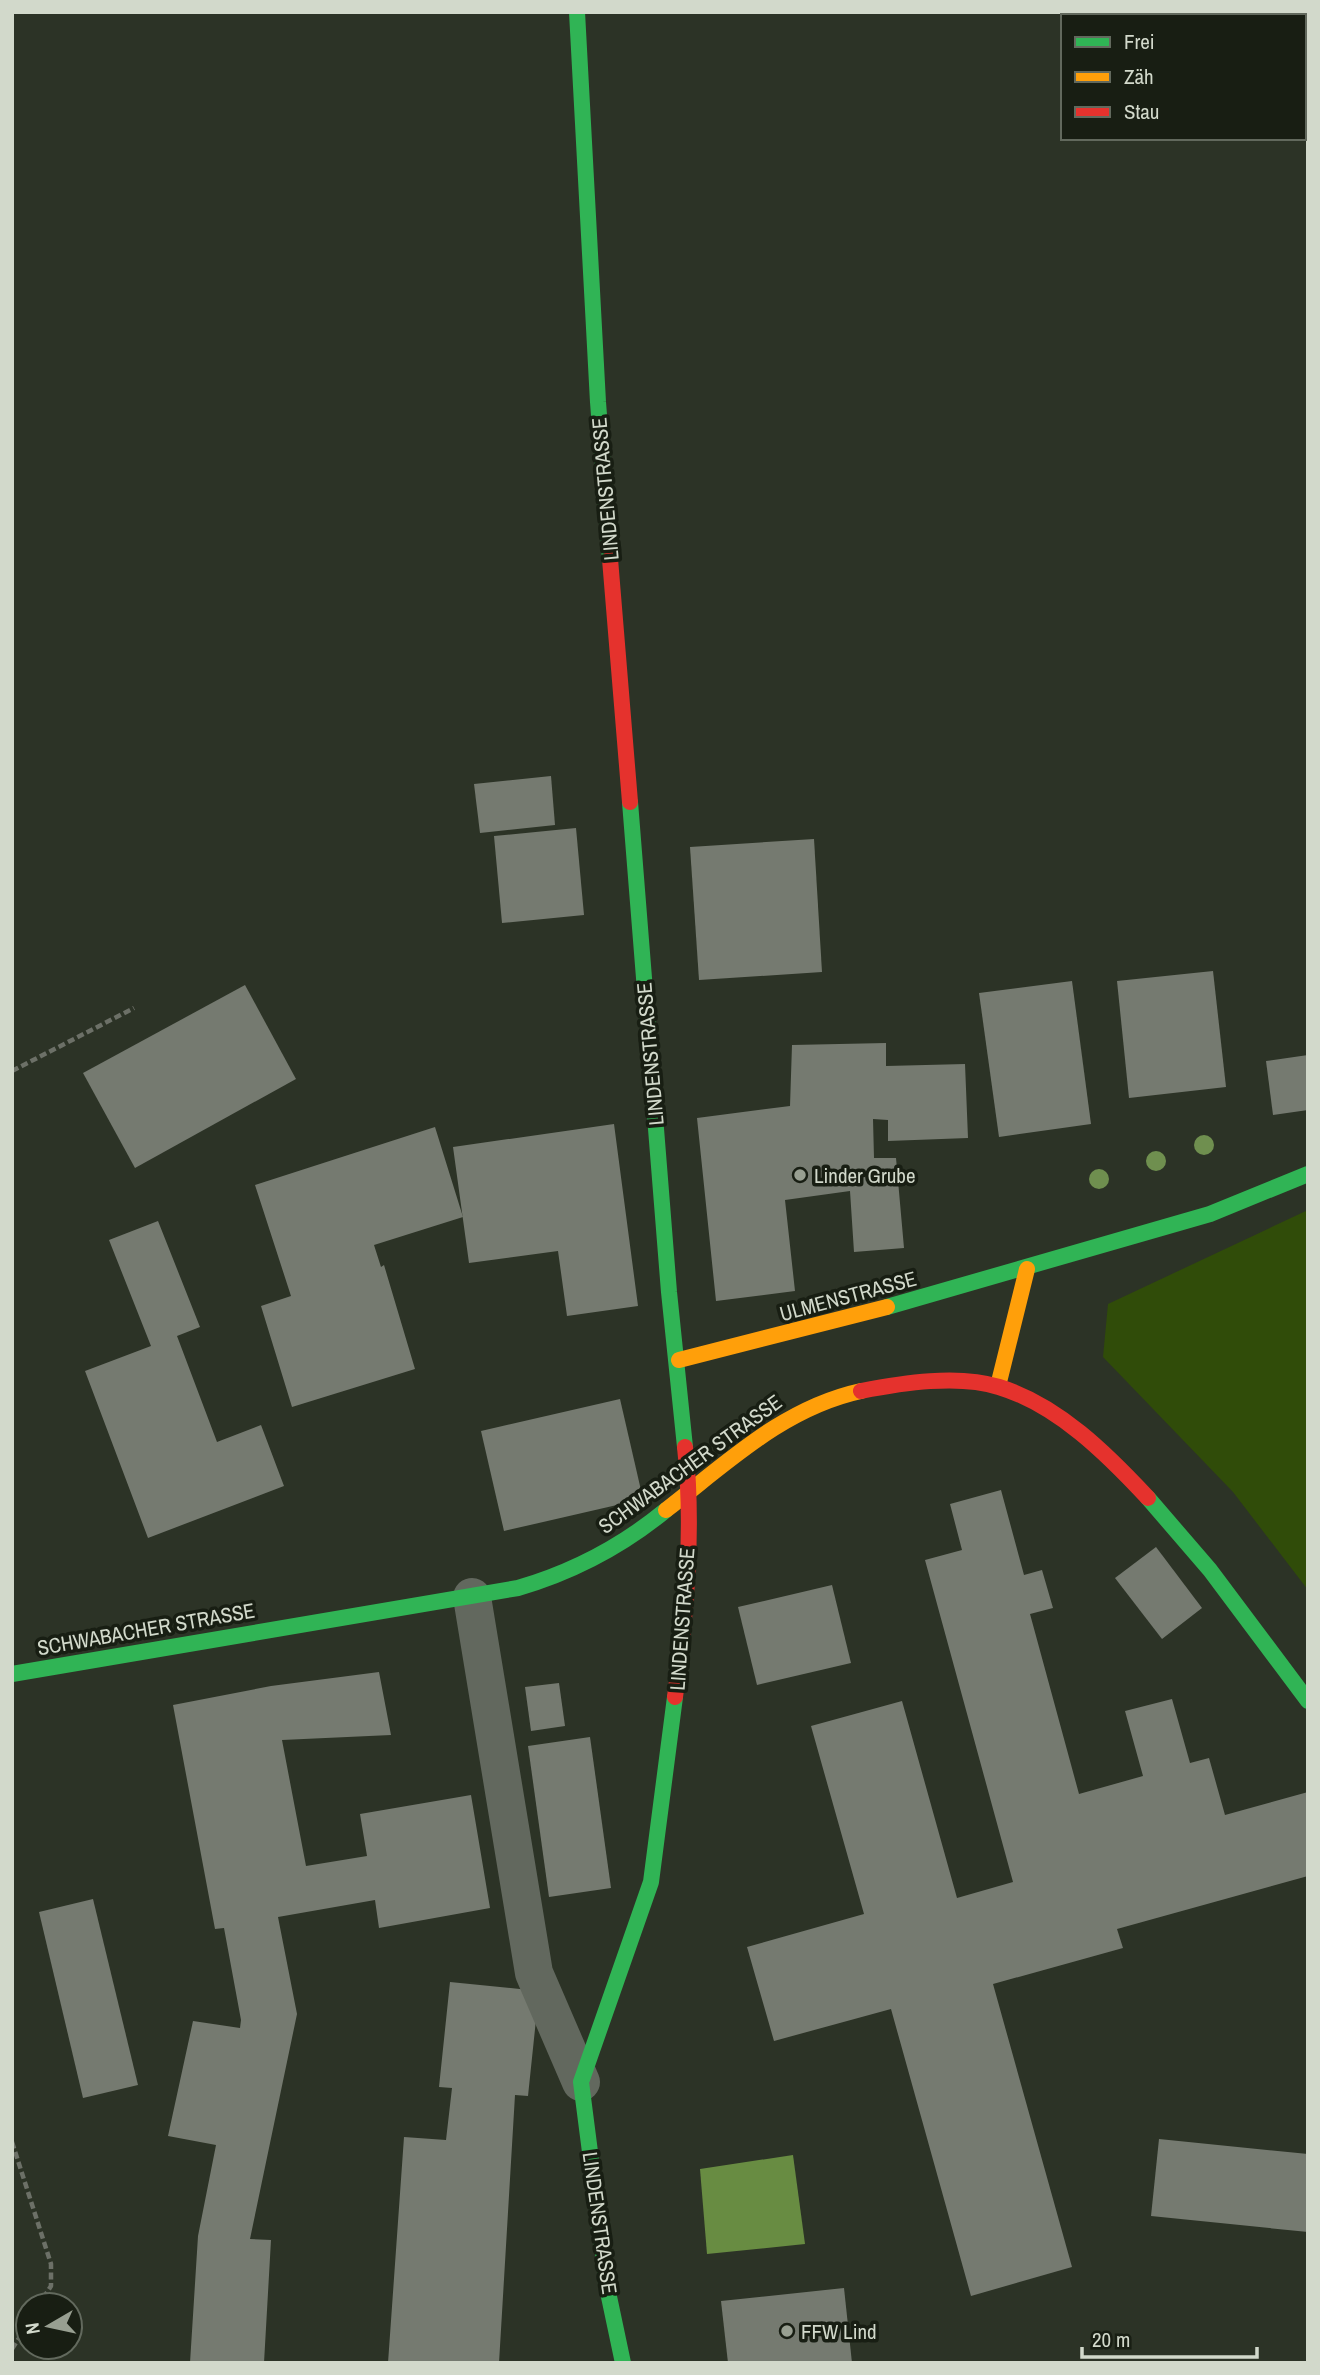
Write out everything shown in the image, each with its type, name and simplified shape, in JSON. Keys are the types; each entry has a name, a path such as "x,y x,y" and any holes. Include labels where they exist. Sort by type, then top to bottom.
{"street":[{"name":"LINDENSTRASSE","path":"577,12 598,402 669,1293 679,1360 690,1489 681,1652 651,1882 581,2082"},
{"name":"ULMENSTRASSE","path":"679,1360 855,1318 1027,1269 1268,1195 1308,1174"},
{"path":"998,1386 1027,1269"},
{"name":"SCHWABACHER STRASSE","path":"12,1674 198,1639 472,1597 575,1569 635,1534 743,1447 800,1410 878,1387 940,1382 998,1386 1042,1404 1086,1437 1143,1491 1241,1611 1308,1700"},
{"name":"LINDENSTRASSE","path":"472,1597 534,1973 581,2082 608,2292 623,2363"}],"path":[{"path":"12,1071 134,1008"},
{"path":"12,2142 51,2264 51,2286 48,2291"}],"shaded area":[{"path":"1308,1210 1308,1590 1233,1492 1103,1357 1108,1304"},
{"path":"793,2155 805,2244 707,2254 700,2169"}],"building":[{"path":"551,776 555,825 480,833 474,784"},
{"path":"576,828 584,915 502,923 494,836"},
{"path":"814,839 822,972 699,980 690,847"},
{"path":"1213,971 1226,1087 1129,1098 1117,981"},
{"path":"1072,981 1091,1124 999,1137 979,993"},
{"path":"245,985 296,1079 135,1168 83,1073"},
{"name":"Linder Grube","path":"886,1043 886,1066 965,1064 968,1138 888,1141 888,1120 873,1119 874,1158 896,1158 904,1248 854,1252 850,1191 785,1200 795,1291 716,1301 697,1118 790,1106 792,1045"},
{"path":"1308,1055 1308,1110 1273,1115 1266,1061"},
{"path":"614,1124 638,1306 567,1316 558,1251 469,1263 453,1147"},
{"path":"435,1127 463,1217 374,1245 381,1267 384,1265 415,1369 292,1407 261,1306 291,1296 255,1185"},
{"path":"158,1221 200,1327 177,1336 217,1442 261,1425 284,1486 148,1538 85,1371 151,1346 109,1240"},
{"path":"620,1399 643,1499 504,1531 481,1431"},
{"path":"1001,1490 1024,1575 1042,1570 1053,1608 1030,1614 1079,1794 1143,1776 1125,1711 1172,1699 1190,1763 1209,1758 1225,1815 1308,1792 1308,1876 1117,1929 1123,1948 993,1984 1072,2267 971,2296 891,2009 774,2041 747,1947 864,1914 811,1726 902,1701 957,1898 1013,1882 925,1560 962,1550 950,1504"},
{"path":"1156,1547 1202,1608 1162,1639 1115,1578"},
{"path":"832,1585 851,1663 757,1685 738,1607"},
{"path":"379,1672 391,1735 282,1740 306,1866 367,1856 360,1814 471,1795 490,1908 379,1928 375,1900 278,1917 297,2014 250,2239 271,2240 264,2363 190,2363 198,2236 216,2145 168,2136 193,2021 240,2028 241,2020 224,1928 215,1929 173,1705 271,1686"},
{"path":"559,1683 565,1726 531,1731 525,1687"},
{"path":"590,1737 611,1888 549,1897 528,1746"},
{"path":"93,1899 138,2085 83,2098 39,1912"},
{"path":"450,1982 539,1991 528,2096 515,2095 499,2363 388,2363 404,2137 446,2140 452,2088 439,2087"},
{"path":"1159,2139 1308,2154 1308,2232 1151,2216"},
{"name":"FFW Lind","path":"844,2288 852,2363 728,2363 721,2301"}],"traffic: fast":[{"path":"577,12 598,402 610,559"},
{"path":"630,802 669,1292 685,1447"},
{"path":"887,1307 1210,1214 1308,1174"},
{"path":"1148,1498 1210,1570 1308,1701"},
{"path":"12,1674 518,1588 596,1557 632,1536 666,1510"},
{"path":"623,2363 608,2292 581,2082 651,1882 675,1697"}],"traffic: slow":[{"path":"998,1386 1027,1269"},
{"path":"679,1360 887,1307"},
{"path":"666,1510 734,1456 781,1424 806,1410 861,1391"}],"traffic: jam":[{"path":"610,559 630,802"},
{"path":"861,1391 948,1380 983,1383 1021,1395 1061,1418 1080,1433 1148,1498"},
{"path":"675,1697 688,1572 689,1509 685,1447"}],"place":[{"name":"Linder Grube","path":"800,1175"},
{"name":"FFW Lind","path":"787,2331"}]}
